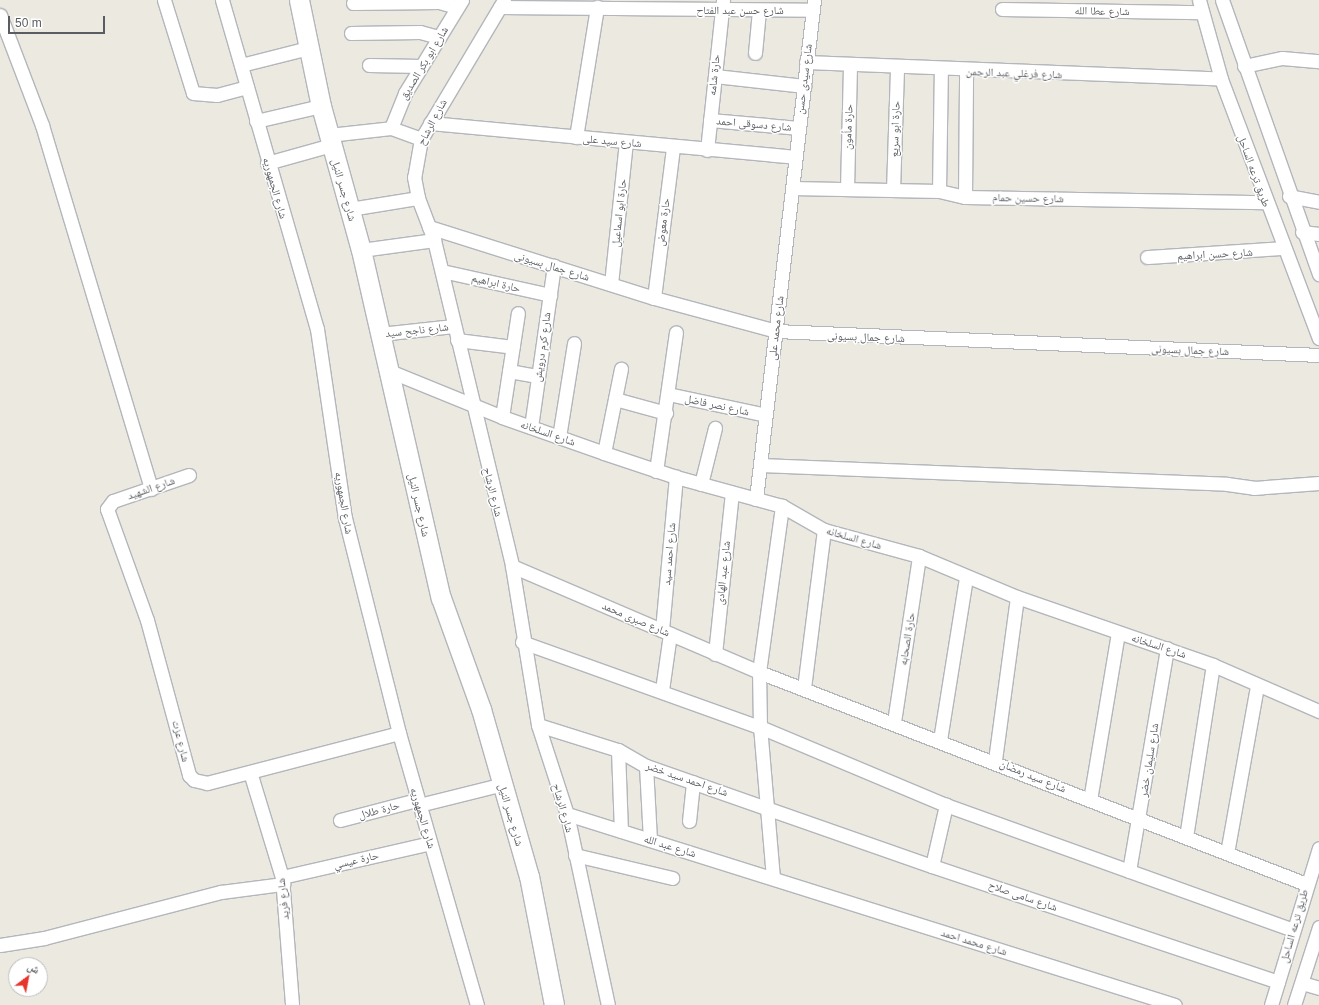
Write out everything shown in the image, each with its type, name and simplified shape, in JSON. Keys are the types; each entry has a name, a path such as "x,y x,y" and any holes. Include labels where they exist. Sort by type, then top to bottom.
{"street":[{"path":"164,0 193,93 212,95 247,87"},
{"name":"شارع الجمهوريه","path":"222,0 317,329 345,518 399,733 477,1005"},
{"name":"شارع جسر النيل","path":"299,0 320,106 361,250 387,370 441,598 481,709 529,876 554,1005"},
{"path":"1222,0 1289,196 1319,274"},
{"path":"353,2 442,1 460,3"},
{"name":"شارع ابو بكر الصديق","path":"391,128 405,93 460,3"},
{"name":"شارع حسن عبد الفتاح","path":"502,4 597,7 644,4 722,6 759,10 813,5"},
{"name":"شارع الرشاح","path":"502,4 421,139 415,162 418,198 434,240 442,271 472,406 512,566 522,642 538,725 567,814 608,1005"},
{"name":"شارع سيدى حسن","path":"795,157 813,5"},
{"name":"حارة شامه","path":"707,150 722,6"},
{"name":"شارع عطا الله","path":"1002,9 1201,6"},
{"name":"طريق ترعه الساحل","path":"1201,6 1221,79 1282,248 1319,338"},
{"path":"576,137 597,7"},
{"path":"755,53 759,10"},
{"path":"0,15 42,125 151,489"},
{"path":"351,33 420,32 439,37"},
{"path":"241,65 308,48"},
{"path":"1244,66 1282,58 1319,60"},
{"name":"شارع فرغلي عبد الرحمن","path":"806,62 966,71 1221,79"},
{"name":"حارة مأمون","path":"846,189 850,64"},
{"path":"369,65 421,66"},
{"name":"حارة ابو سريع","path":"892,190 897,67"},
{"path":"939,191 942,70"},
{"path":"965,197 966,71"},
{"path":"714,76 804,86"},
{"path":"256,121 320,106"},
{"name":"شارع دسوقى احمد","path":"710,120 799,128"},
{"name":"شارع سيد على","path":"430,123 673,147 795,157"},
{"path":"268,163 330,140 391,128 421,139"},
{"name":"حارة ابو اسماعيل","path":"611,284 626,142"},
{"name":"حارة معوض","path":"654,298 673,147"},
{"name":"شارع محمد على","path":"756,499 795,157"},
{"name":"شارع حسين حمام","path":"792,188 939,191 965,197 1265,202"},
{"path":"1289,196 1319,202"},
{"path":"350,209 418,198"},
{"name":"شارع جمال بسيونى","path":"429,227 654,298 776,331 1319,355"},
{"path":"1302,232 1319,234"},
{"path":"361,250 434,240"},
{"name":"شارع حسن ابراهيم","path":"1147,257 1282,248"},
{"name":"شارع كرم درويش","path":"531,427 554,266"},
{"name":"حارة ابراهيم","path":"442,271 550,295"},
{"path":"502,417 518,312"},
{"name":"شارع ناجح سيد","path":"380,334 454,326"},
{"path":"656,471 666,413 676,332"},
{"path":"457,340 513,347"},
{"path":"559,437 574,343"},
{"path":"604,453 621,369"},
{"name":"شارع السلخانه","path":"387,370 472,406 656,471 782,506 824,530 919,556 966,578 1017,597 1213,665 1257,686 1319,711"},
{"path":"509,371 538,376"},
{"name":"شارع نصر فاضل","path":"668,394 766,415"},
{"path":"615,399 666,413"},
{"path":"701,484 715,428"},
{"path":"760,465 1228,484 1254,488 1319,483"},
{"name":"شارع الشهيد","path":"112,501 189,475"},
{"name":"شارع احمد سيد","path":"662,690 676,477"},
{"name":"شارع عبد الهادى","path":"715,654 732,493"},
{"name":"شارع عزت","path":"112,501 107,509 147,620 189,775 194,780 208,784 399,733"},
{"path":"773,878 770,807 760,727 759,672 782,506"},
{"path":"804,688 824,530"},
{"name":"حارة الصحابه","path":"894,722 919,556"},
{"name":"شارع صبرى محمد","path":"512,566 759,672"},
{"path":"940,740 966,578"},
{"path":"995,760 1017,597"},
{"path":"1090,800 1118,633"},
{"path":"522,642 662,690 760,727 946,805 1293,930"},
{"name":"شارع سليمان خضر","path":"1129,871 1140,818 1167,648"},
{"path":"1186,837 1213,665"},
{"name":"شارع سيد رمضان","path":"759,672 995,760 1090,800 1140,818 1306,884"},
{"path":"1227,853 1257,686"},
{"name":"شارع احمد سيد خضر","path":"538,725 618,750 646,766 770,807"},
{"path":"618,750 621,831"},
{"path":"646,766 650,840"},
{"name":"شارع فريد","path":"250,772 282,881 292,1005"},
{"path":"689,821 694,782"},
{"name":"حارة طلال","path":"340,820 503,784"},
{"path":"932,866 946,805"},
{"name":"شارع سامى صلاح","path":"770,807 932,866 1278,982"},
{"name":"شارع عبد الله","path":"567,814 773,878"},
{"name":"حارة عيسي","path":"0,945 44,938 221,892 282,881 430,843"},
{"name":"طريق ترعه الساحل","path":"1271,1005 1306,884 1319,848"},
{"path":"576,855 672,878"},
{"name":"شارع محمد احمد","path":"773,878 1175,1005"},
{"path":"1294,1005 1319,927"},
{"path":"1302,983 1319,988"}]}
